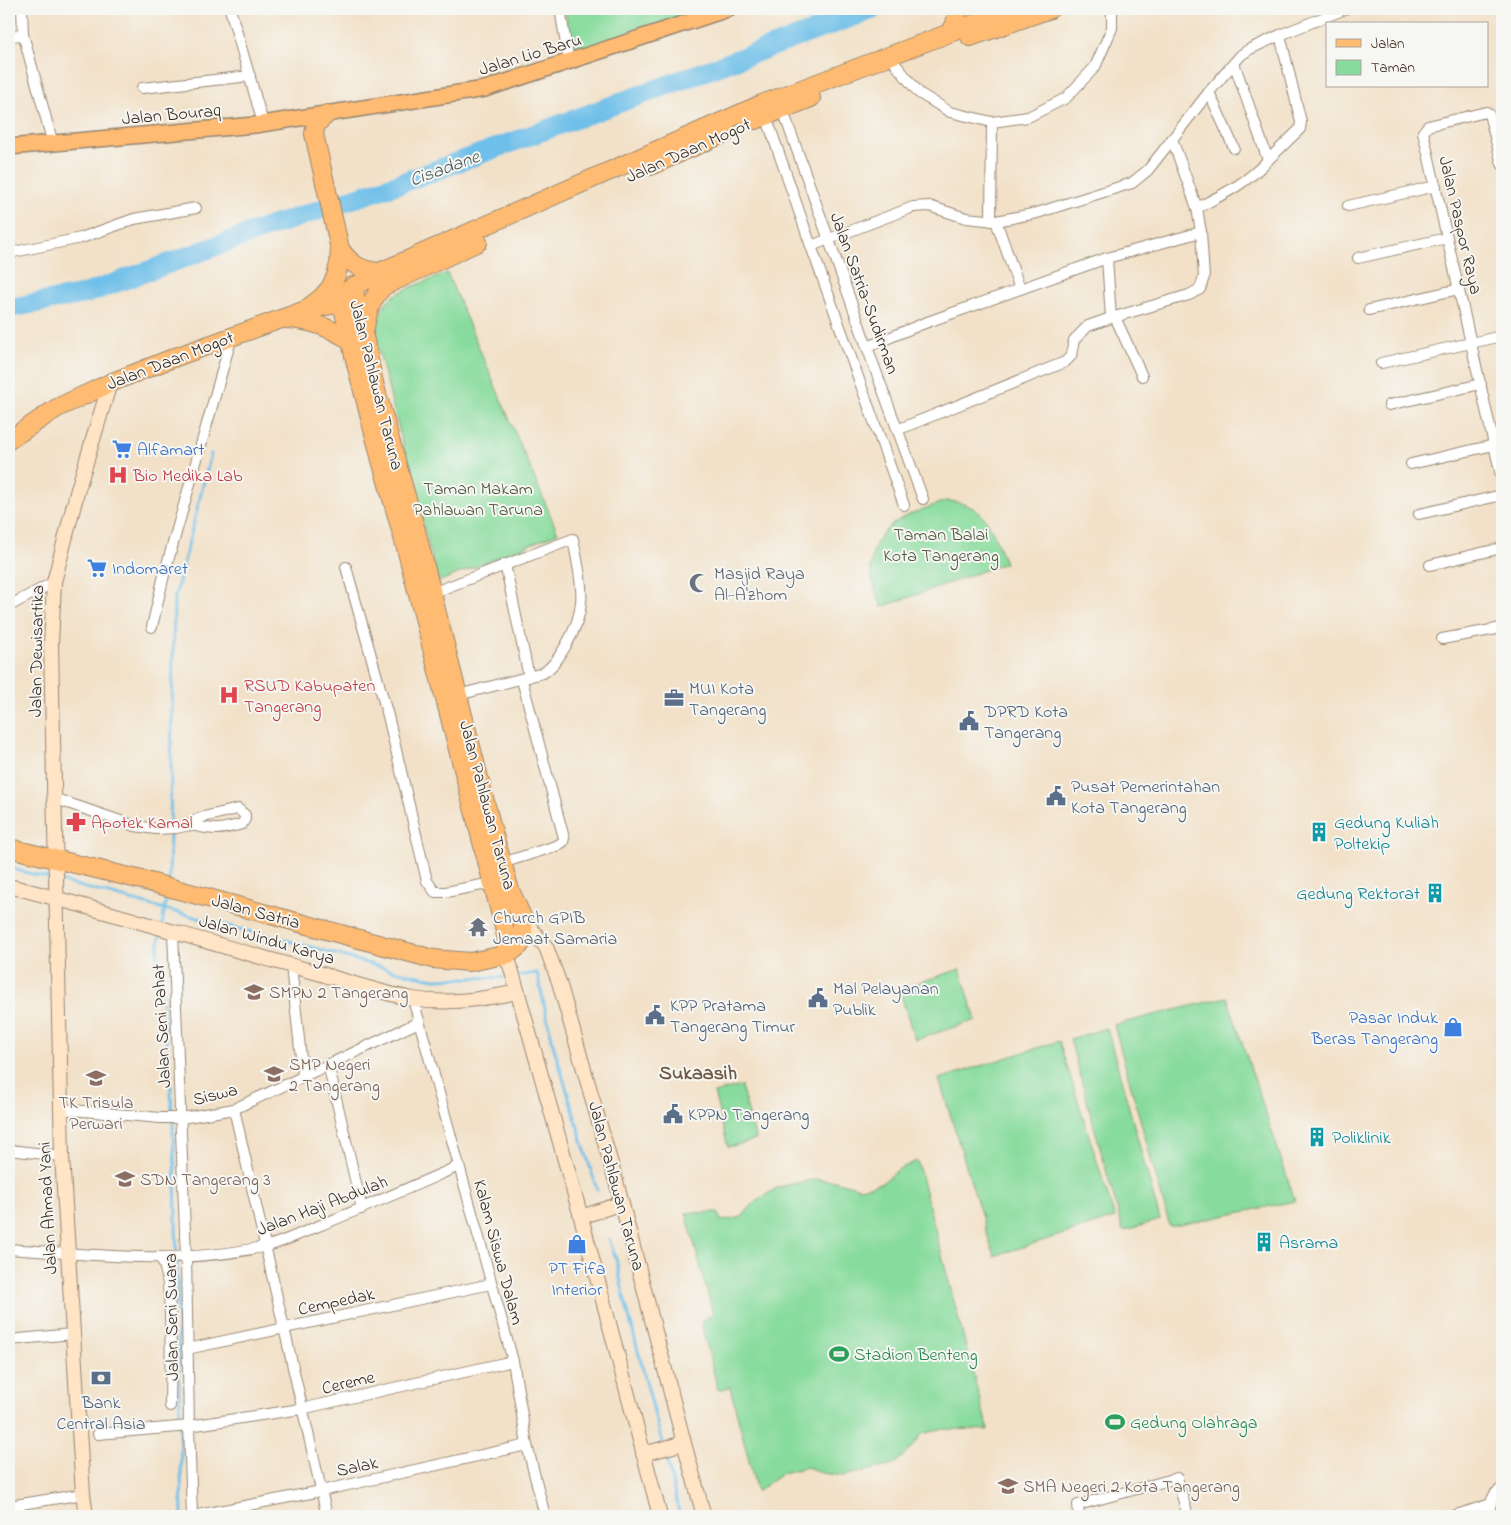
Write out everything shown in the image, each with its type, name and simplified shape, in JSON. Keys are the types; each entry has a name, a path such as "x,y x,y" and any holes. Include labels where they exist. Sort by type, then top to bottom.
{"highway":[{"path":"951,32 958,9"},
{"name":"Jalan Daan Mogot","path":"9,440 57,408 110,383 281,318 306,310 350,306 344,294 353,286 380,272 951,32 985,13 1013,9"},
{"name":"Jalan Daan Mogot","path":"357,338 367,317 372,300 384,286 772,107 896,65 1050,9"},
{"path":"306,310 330,288 339,264 339,246 315,141 314,128 316,124 332,113"},
{"path":"339,246 347,260 357,267 368,271 380,272"},
{"name":"Jalan Pahlawan Taruna","path":"350,306 381,460 406,548 507,940 507,961"},
{"path":"281,318 317,323 357,338"},
{"name":"Jalan Pahlawan Taruna","path":"357,338 374,383 432,593 502,864 522,919"},
{"name":"Jalan Satria","path":"9,848 56,862 167,887 433,959 470,962 507,961"},
{"path":"507,961 509,954 520,945 523,938 522,919"}],"main road":[{"name":"Jalan Lio Baru","path":"332,113 485,89 728,9"},
{"name":"Jalan Bouraq","path":"9,147 263,124 332,113"},
{"name":"Jalan Dewisartika","path":"56,896 51,644 54,582 78,489 110,383"},
{"name":"Jalan Windu Karya","path":"9,886 56,896 291,966 413,999 469,1000 517,989"},
{"name":"Jalan Ahmad Yani","path":"56,896 62,1156 72,1334 86,1516"},
{"name":"Jalan Pahlawan Taruna","path":"522,919 546,947 559,982 622,1203 679,1444 704,1516"},
{"path":"507,961 517,989 647,1453 660,1516"},
{"path":"581,1217 622,1203"},
{"path":"647,1453 679,1444"}],"street":[{"path":"22,9 23,34 53,144"},
{"path":"230,9 263,124"},
{"path":"560,9 569,62"},
{"path":"896,65 919,93 950,112 992,122 1028,117 1066,98 1095,67 1112,28 1112,9"},
{"path":"811,246 913,208 929,206 966,218 993,221 1037,213 1132,183 1148,170 1209,92 1241,56 1280,36 1343,9"},
{"path":"9,37 23,34"},
{"path":"1197,208 1249,179 1300,129 1280,36"},
{"path":"1234,63 1268,160"},
{"path":"142,88 250,76"},
{"path":"1209,92 1234,148"},
{"name":"Jalan Satria-Sudirman","path":"772,107 828,240 923,499"},
{"name":"Jalan Satria-Sudirman","path":"772,107 811,246 904,505"},
{"name":"Jalan Paspor Raya","path":"1502,164 1489,114 1486,112 1428,126 1423,132 1480,384 1498,451 1502,480"},
{"path":"992,122 993,221 1020,289"},
{"path":"898,430 1065,362 1072,356 1074,340 1088,326 1189,295 1200,289 1204,277 1201,232 1197,208 1172,139"},
{"path":"1348,206 1436,186"},
{"path":"9,253 81,238 134,219 196,208"},
{"path":"867,347 922,324 1107,258 1201,232"},
{"path":"1358,258 1447,238"},
{"path":"1107,258 1113,317 1142,376"},
{"path":"1369,310 1459,289"},
{"path":"152,627 164,575 232,336"},
{"path":"1381,363 1502,336"},
{"path":"1389,405 1480,384"},
{"path":"1411,464 1498,451"},
{"path":"1419,514 1502,495"},
{"path":"432,593 573,539 582,591 582,602 572,637 554,664 543,673 526,679 458,695"},
{"path":"1430,565 1502,548"},
{"path":"502,864 556,846 563,842 564,838 526,679 505,564"},
{"path":"346,567 388,716 427,881 435,892 446,892 492,883"},
{"path":"9,606 54,582"},
{"path":"1442,639 1502,628"},
{"path":"54,795 59,800 135,826 156,829 190,825"},
{"name":"Jalan Seni Pahat","path":"172,931 179,1118"},
{"path":"291,966 303,1076"},
{"name":"Kalam Siswa Dalam","path":"413,999 513,1362 527,1446 545,1516"},
{"name":"Siswa","path":"61,1109 160,1118 179,1118 234,1109 419,1022"},
{"path":"328,1064 362,1209"},
{"path":"234,1109 301,1409 327,1516"},
{"name":"Jalan Seni Suara","path":"179,1118 187,1349 183,1426 193,1516"},
{"path":"9,1150 62,1156"},
{"name":"Jalan Haji Abdulah","path":"9,1249 184,1258 265,1247 362,1209 459,1166"},
{"path":"161,1257 165,1265 168,1286 170,1406"},
{"name":"Cempedak","path":"187,1349 491,1284"},
{"path":"9,1340 72,1334"},
{"name":"Cereme","path":"98,1434 183,1426 301,1409 513,1362"},
{"name":"Salak","path":"193,1516 321,1491 527,1446"},
{"path":"1079,1516 1078,1505 1177,1478 1188,1516"},
{"path":"1454,1516 1490,1510 1495,1494 1502,1489"},
{"path":"9,1506 83,1494"}],"green space":[{"path":"565,9 711,9 573,63"},
{"name":"Taman Makam Pahlawan Taruna","path":"447,273 558,533 438,582 376,340 381,311 392,297 404,290"},
{"name":"Taman Balai Kota Tangerang","path":"945,501 970,506 979,512 991,529 1005,563 882,607 874,587 871,571 873,553 879,539 893,524 903,518"},
{"path":"960,969 976,1020 915,1040 899,989"},
{"path":"1227,997 1295,1201 1170,1227 1114,1025"},
{"path":"1107,1028 1160,1220 1123,1231 1070,1039"},
{"path":"1059,1041 1115,1218 994,1256 939,1079"},
{"path":"741,1086 756,1140 728,1147 714,1093"},
{"name":"Stadion Benteng","path":"917,1161 988,1430 944,1429 922,1434 911,1449 893,1465 842,1476 822,1473 807,1467 782,1473 757,1492 730,1387 718,1390 701,1322 713,1314 686,1213 718,1212 721,1221 742,1217 754,1203 778,1187 817,1179 834,1181 860,1188 882,1183 899,1169"}],"waterway":[{"name":"Cisadane","path":"9,308 85,294 271,226 401,183 874,9"},
{"path":"170,825 174,601 211,454"},
{"path":"169,883 170,831"},
{"path":"9,868 52,879"},
{"path":"60,881 282,939 395,971 434,979 509,977"},
{"path":"162,925 167,894"},
{"path":"161,931 157,955 170,1073 175,1168 182,1516"},
{"path":"517,976 537,973 554,1048 597,1190"},
{"path":"609,1239 616,1259 625,1301 663,1446"},
{"path":"665,1452 680,1516"},
{"path":"1493,1511 1502,1508"},
{"path":"1478,1516 1487,1513"}],"place":[{"name":"Alfamart","path":"122,449"},
{"name":"Bio Medika Lab","path":"118,475"},
{"name":"Indomaret","path":"97,568"},
{"name":"Masjid Raya Al-A'zhom","path":"699,583"},
{"name":"RSUD Kabupaten Tangerang","path":"229,695"},
{"name":"MUI Kota Tangerang","path":"674,698"},
{"name":"DPRD Kota Tangerang","path":"969,721"},
{"name":"Pusat Pemerintahan Kota Tangerang","path":"1056,796"},
{"name":"Apotek Kamal","path":"76,822"},
{"name":"Gedung Kuliah Poltekip","path":"1319,832"},
{"name":"Gedung Rektorat","path":"1435,893"},
{"name":"Church GPIB Jemaat Samaria","path":"478,927"},
{"name":"SMPN 2 Tangerang","path":"254,992"},
{"name":"Mal Pelayanan Publik","path":"818,998"},
{"name":"KPP Pratama Tangerang Timur","path":"655,1015"},
{"name":"Pasar Induk Beras Tangerang","path":"1453,1027"},
{"name":"SMP Negeri 2 Tangerang","path":"274,1074"},
{"name":"TK Trisula Perwari","path":"96,1078"},
{"name":"KPPN Tangerang","path":"673,1114"},
{"name":"Poliklinik","path":"1317,1137"},
{"name":"SDN Tangerang 3","path":"125,1179"},
{"name":"Asrama","path":"1264,1242"},
{"name":"PT Fifa Interior","path":"577,1244"},
{"name":"Stadion Benteng","path":"839,1354"},
{"name":"Bank Central Asia","path":"101,1378"},
{"name":"Gedung Olahraga","path":"1115,1422"},
{"name":"SMA Negeri 2 Kota Tangerang","path":"1008,1486"}],"district":[{"name":"Sukaasih","path":"698,1072"}]}
